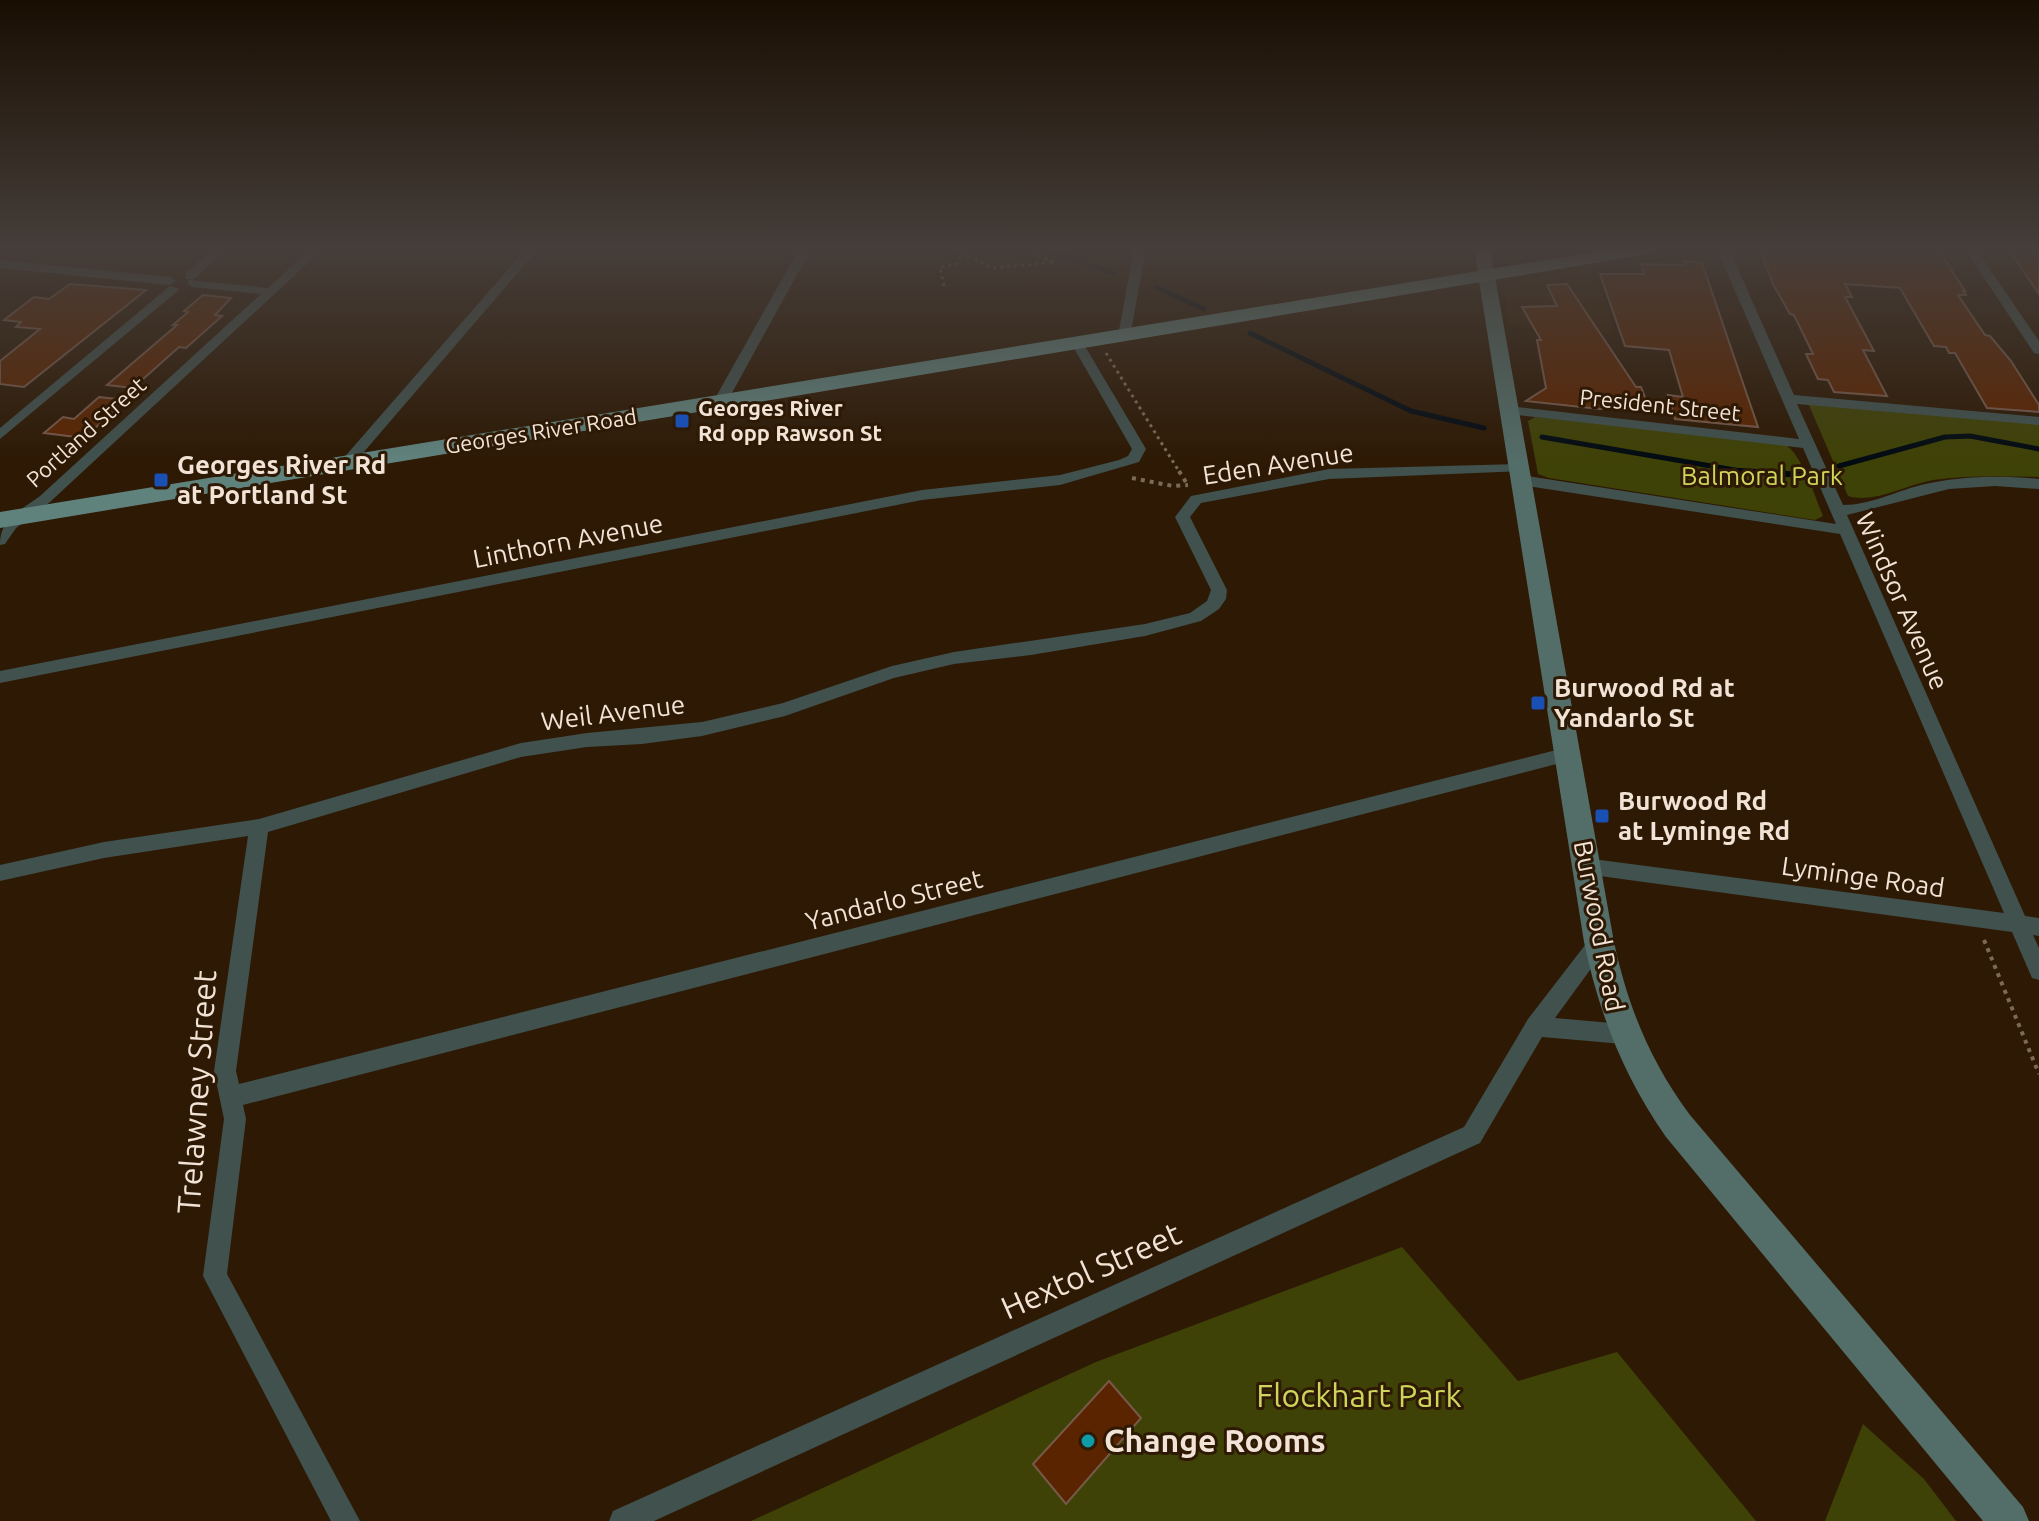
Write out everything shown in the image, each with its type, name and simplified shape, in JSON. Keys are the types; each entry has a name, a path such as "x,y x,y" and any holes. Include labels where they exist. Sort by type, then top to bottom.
{"main road":[{"name":"Georges River Road","path":"12,518 1222,320"},
{"name":"Burwood Road","path":"1493,320 1585,866 1599,942 1623,1034 1652,1089 1678,1126 2009,1521"}],"street":[{"path":"0,435 132,320"},
{"name":"Portland Street","path":"0,540 11,525 12,518 241,320"},
{"path":"346,464 471,320"},
{"path":"720,402 766,320"},
{"path":"1124,336 1127,320"},
{"name":"Windsor Avenue","path":"1754,320 2039,971"},
{"path":"2018,320 2039,350"},
{"path":"2024,329 2039,331"},
{"name":"Linthorn Avenue","path":"0,677 922,495 1060,480 1134,459 1139,449 1077,343"},
{"path":"1789,399 2039,421"},
{"name":"President Street","path":"1508,410 1808,444"},
{"name":"Eden Avenue","path":"1219,590 1182,517 1196,499 1329,474 1519,474"},
{"path":"1519,474 1844,530"},
{"path":"1836,510 1856,512 1943,486 1999,481 2039,484"},
{"name":"Weil Avenue","path":"0,873 104,850 259,827 521,750 702,729 785,709 892,672 938,661 1031,649 1183,620 1195,617 1213,605 1218,599 1219,590"},
{"name":"Yandarlo Street","path":"232,1097 1568,754"},
{"name":"Trelawney Street","path":"259,827 225,1071 235,1119 215,1276 346,1521"},
{"name":"Lyminge Road","path":"1585,866 2039,927"},
{"name":"Hextol Street","path":"623,1521 1472,1135 1536,1026 1599,942"},
{"path":"1536,1026 1623,1034"}],"path":[{"path":"1105,351 1189,486 1132,478"},
{"path":"1984,940 2039,1074"}],"shaded area":[{"path":"1508,320 1610,320 1614,335 1509,325"}],"green space":[{"path":"1808,403 2039,424 2039,477 1946,478 1869,498 1848,496"},
{"name":"Balmoral Park","path":"1535,417 1784,444 1797,456 1823,516 1815,520 1549,478 1538,474 1528,421"},
{"name":"Flockhart Park","path":"1402,1247 1518,1381 1617,1352 1756,1521 751,1521 1096,1362"},
{"path":"1863,1424 1924,1479 1956,1521 1825,1521"}],"building":[{"path":"4,320 108,320 24,387 0,384 0,361 40,329 16,327 21,322"},
{"path":"179,320 218,320 186,348 179,347 133,388 107,385 177,325 173,325"},
{"path":"1529,320 1591,320 1636,387 1641,387 1648,405 1607,401 1609,408 1600,409 1526,401 1546,388 1537,340 1541,340"},
{"path":"1616,320 1721,320 1758,427 1675,419 1668,395 1683,397 1669,350 1625,346"},
{"path":"1796,320 1857,320 1874,351 1863,350 1887,396 1834,392 1828,380 1818,379 1806,354 1813,354"},
{"path":"1919,320 1975,320 2011,361 2039,405 2039,412 1987,408 1955,353 1949,353 1946,347 1934,346"},
{"path":"99,397 126,400 84,438 44,433 63,417 74,419"},
{"name":"Change Rooms","path":"1109,1381 1141,1418 1066,1504 1033,1464"}],"waterway":[{"path":"1250,333 1411,411 1484,428"},
{"path":"1839,466 1945,437 1970,436 2039,449"},
{"path":"1542,437 1741,471"},
{"path":"1741,471 1803,475"},
{"path":"1741,471 1752,473"}],"place":[{"name":"Georges River Rd opp Rawson St","path":"682,421"},
{"name":"Georges River Rd at Portland St","path":"161,480"},
{"name":"Burwood Rd at Yandarlo St","path":"1538,703"},
{"name":"Burwood Rd at Lyminge Rd","path":"1602,816"},
{"name":"Change Rooms","path":"1088,1441"}]}
